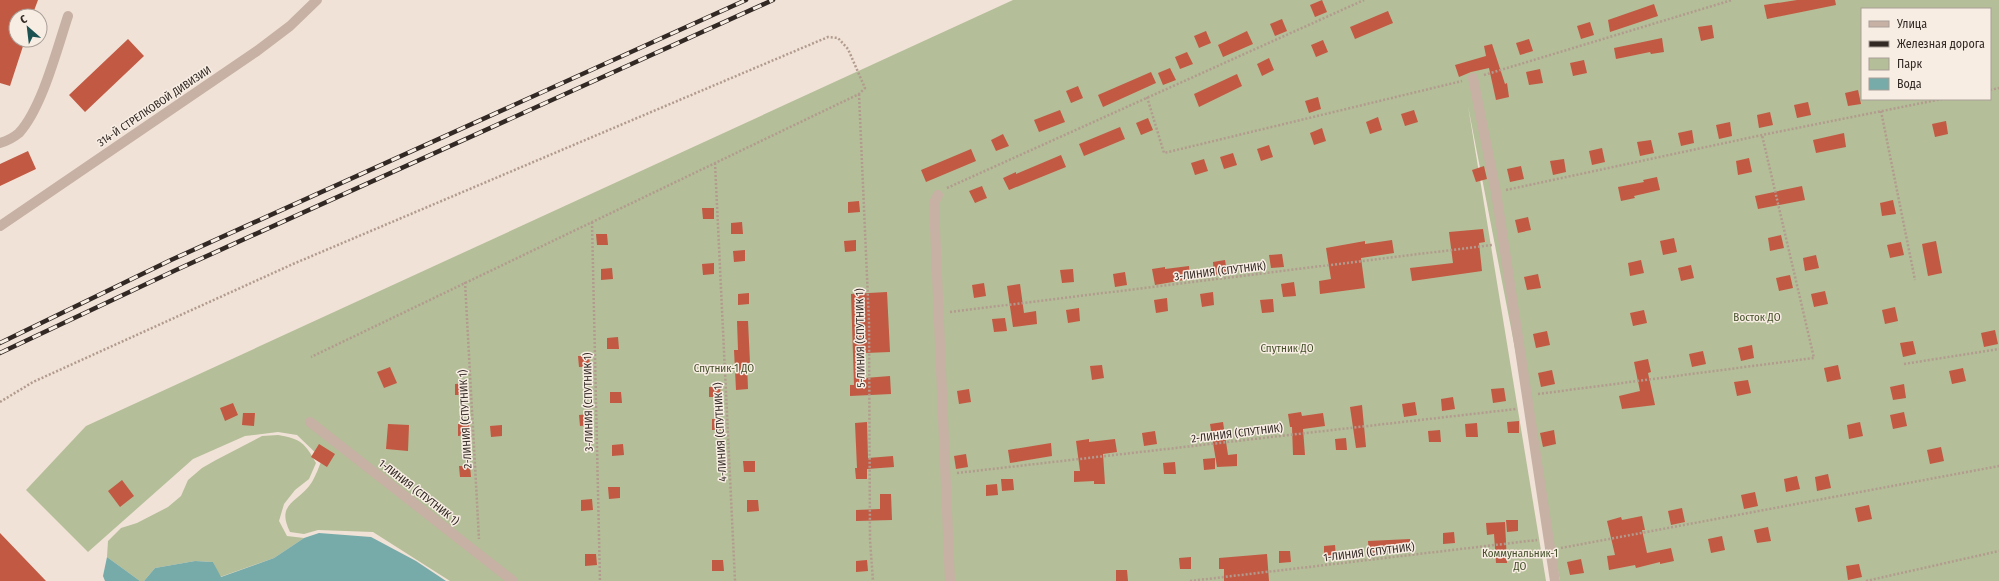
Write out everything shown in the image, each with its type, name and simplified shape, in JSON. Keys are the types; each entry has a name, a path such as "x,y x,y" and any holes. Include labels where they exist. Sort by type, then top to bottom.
{"street":[{"name":"314-Й СТРЕЛКОВОЙ ДИВИЗИИ","path":"0,226 257,51 290,26 317,0"},
{"path":"0,143 9,140 18,133 36,107 68,16"},
{"path":"1473,78 1496,192 1555,581"},
{"path":"938,195 934,202 947,475 950,581"},
{"name":"1-ЛИНИЯ (СПУТНИК 1)","path":"310,422 513,581"}],"path":[{"path":"938,195 953,184 1364,0"},
{"path":"1147,97 1164,153 1473,78 1732,0"},
{"name":"5-ЛИНИЯ (СПУТНИК 1)","path":"0,402 33,382 293,264 828,37 838,38 848,49 865,88 859,94 869,322 870,540 873,581"},
{"path":"311,356 859,94"},
{"path":"1496,192 1762,135 1937,100"},
{"path":"1880,111 1915,280"},
{"path":"1527,396 1814,358 1762,135"},
{"name":"4-ЛИНИЯ (СПУТНИК 1)","path":"715,163 735,581"},
{"name":"3-ЛИНИЯ (СПУТНИК 1)","path":"592,222 600,581"},
{"name":"3-ЛИНИЯ (СПУТНИК)","path":"939,314 1504,243"},
{"name":"2-ЛИНИЯ (СПУТНИК 1)","path":"465,282 480,555"},
{"path":"1904,364 1999,349"},
{"name":"2-ЛИНИЯ (СПУТНИК)","path":"947,475 1529,407"},
{"path":"1551,550 1999,466"},
{"name":"1-ЛИНИЯ (СПУТНИК)","path":"1190,581 1549,539"},
{"path":"1866,581 1999,551"}],"green space":[{"path":"1013,0 1999,0 1999,581 1560,581 1468,106 1546,581 450,581 373,532 318,530 304,534 290,532 285,514 287,508 307,489 312,482 322,459 297,435 278,432 245,436 193,459 88,552 26,490 86,426"},
{"path":"278,435 292,438 302,443 316,463 309,479 295,490 284,504 279,521 287,536 304,538 274,558 220,577 213,562 195,561 155,568 144,581 140,581 107,557 108,541 121,528 137,523 168,507 181,496 188,480 202,468 262,436"}],"water":[{"path":"319,533 371,537 416,561 446,581 144,581 155,568 195,561 213,562 221,577 274,558 304,538"},
{"path":"107,557 140,581 105,581 103,576"}],"building":[{"path":"0,0 38,0 35,8 8,8 8,48 22,48 10,86 0,83"},
{"path":"1322,0 1327,12 1315,17 1310,5"},
{"path":"1797,0 1835,0 1836,5 1767,19 1764,5"},
{"path":"1654,4 1658,16 1610,32 1608,20"},
{"path":"1388,11 1393,23 1355,39 1350,27"},
{"path":"1282,19 1287,31 1275,36 1270,24"},
{"path":"1590,22 1594,35 1581,39 1577,26"},
{"path":"1712,25 1714,38 1701,41 1698,27"},
{"path":"1206,31 1211,43 1199,48 1194,36"},
{"path":"1247,31 1253,44 1223,57 1218,45"},
{"path":"1662,38 1664,52 1651,54 1650,52 1616,59 1614,48"},
{"path":"128,39 144,56 85,112 69,95"},
{"path":"1529,39 1533,51 1520,55 1516,43"},
{"path":"1323,40 1328,52 1316,57 1311,45"},
{"path":"1492,44 1505,84 1507,83 1509,97 1496,100 1489,68 1471,72 1459,77 1455,65 1486,56 1484,46"},
{"path":"1187,52 1193,64 1180,69 1175,57"},
{"path":"1269,58 1274,70 1262,76 1257,64"},
{"path":"1584,60 1587,73 1573,76 1570,63"},
{"path":"1170,68 1176,80 1163,85 1158,73"},
{"path":"1540,69 1543,83 1529,85 1526,72"},
{"path":"1151,72 1156,83 1103,107 1098,95"},
{"path":"1237,74 1242,86 1199,107 1194,94"},
{"path":"1078,86 1083,98 1071,103 1066,91"},
{"path":"1858,90 1861,104 1848,106 1845,93"},
{"path":"1318,97 1321,109 1309,113 1305,101"},
{"path":"1808,102 1811,115 1797,118 1794,105"},
{"path":"1060,110 1065,122 1039,132 1034,120"},
{"path":"1414,110 1418,122 1405,126 1401,114"},
{"path":"1770,112 1773,125 1759,128 1757,115"},
{"path":"1378,117 1382,130 1370,134 1366,122"},
{"path":"1148,118 1153,130 1141,135 1136,123"},
{"path":"1946,121 1948,134 1935,137 1932,124"},
{"path":"1730,122 1732,136 1719,139 1716,125"},
{"path":"1120,127 1125,139 1084,156 1079,144"},
{"path":"1322,128 1326,141 1314,145 1310,133"},
{"path":"1692,130 1694,143 1681,146 1678,133"},
{"path":"1844,133 1846,147 1816,153 1813,140"},
{"path":"1003,134 1009,146 996,151 991,140"},
{"path":"1651,140 1654,153 1640,156 1637,142"},
{"path":"1269,145 1273,157 1261,161 1257,149"},
{"path":"1602,148 1605,162 1592,165 1589,151"},
{"path":"971,149 976,161 926,182 921,170"},
{"path":"28,151 36,169 0,186 0,164"},
{"path":"1233,153 1237,165 1224,169 1220,157"},
{"path":"1061,155 1066,167 1009,190 1003,178"},
{"path":"1749,158 1752,172 1738,175 1736,161"},
{"path":"1204,159 1208,171 1195,175 1191,163"},
{"path":"1564,159 1566,172 1553,175 1550,161"},
{"path":"1484,166 1487,179 1476,182 1472,170"},
{"path":"1521,166 1524,179 1510,182 1507,169"},
{"path":"1657,177 1660,190 1634,196 1635,198 1621,201 1618,187 1644,182 1643,180"},
{"path":"982,186 987,198 975,203 969,191"},
{"path":"1802,186 1805,200 1758,209 1755,196"},
{"path":"1893,200 1896,214 1882,216 1880,203"},
{"path":"859,201 860,212 848,213 848,202"},
{"path":"702,208 714,208 714,219 703,219"},
{"path":"1528,217 1531,230 1518,233 1515,220"},
{"path":"742,222 743,234 731,234 731,223"},
{"path":"1483,229 1485,242 1479,243 1482,271 1412,281 1410,268 1453,263 1449,232"},
{"path":"596,234 607,234 608,245 597,245"},
{"path":"1781,235 1784,248 1770,251 1768,238"},
{"path":"1674,238 1677,252 1663,255 1660,241"},
{"path":"856,240 856,251 845,252 844,241"},
{"path":"1392,240 1394,253 1361,258 1365,288 1320,294 1319,281 1331,279 1326,248 1365,241 1365,244"},
{"path":"1936,241 1942,273 1928,276 1922,244"},
{"path":"1901,242 1904,255 1890,258 1887,245"},
{"path":"745,250 745,261 734,262 733,251"},
{"path":"1282,254 1284,267 1271,268 1269,255"},
{"path":"1816,255 1819,268 1805,271 1803,258"},
{"path":"1225,260 1227,273 1214,275 1213,262"},
{"path":"1641,260 1644,273 1630,276 1628,263"},
{"path":"714,263 714,274 703,275 702,264"},
{"path":"1691,265 1694,278 1681,281 1678,268"},
{"path":"1189,266 1190,279 1155,285 1152,269"},
{"path":"612,268 613,279 601,280 601,269"},
{"path":"1073,269 1074,282 1062,283 1060,270"},
{"path":"1125,272 1127,285 1115,287 1113,274"},
{"path":"1538,274 1541,288 1527,290 1524,277"},
{"path":"1790,275 1793,288 1779,291 1776,278"},
{"path":"1294,282 1296,296 1283,297 1281,284"},
{"path":"984,283 986,296 974,298 972,285"},
{"path":"1020,284 1024,313 1036,311 1037,324 1013,327 1007,286"},
{"path":"1825,291 1828,304 1814,307 1811,294"},
{"path":"887,292 890,352 865,353 865,378 890,376 891,394 850,396 850,385 854,385 851,294"},
{"path":"1213,292 1214,305 1202,307 1200,294"},
{"path":"749,293 749,304 738,305 738,294"},
{"path":"1167,298 1168,311 1156,313 1154,300"},
{"path":"1273,299 1274,312 1262,313 1260,300"},
{"path":"1895,307 1898,321 1885,324 1882,310"},
{"path":"1079,308 1080,321 1068,323 1066,310"},
{"path":"1644,310 1647,323 1633,326 1630,313"},
{"path":"1005,318 1007,331 994,332 992,319"},
{"path":"737,321 748,321 750,363 747,363 748,389 736,390 734,350 738,350"},
{"path":"1995,330 1998,344 1984,347 1981,333"},
{"path":"1547,331 1550,345 1536,348 1533,334"},
{"path":"618,337 619,349 607,349 607,338"},
{"path":"1913,341 1916,354 1903,357 1900,343"},
{"path":"1752,345 1754,358 1741,361 1738,348"},
{"path":"1703,351 1706,364 1692,367 1689,354"},
{"path":"578,356 589,356 590,367 579,367"},
{"path":"1648,359 1651,372 1648,373 1655,405 1622,409 1619,396 1640,391 1634,362"},
{"path":"1102,365 1104,378 1092,380 1090,366"},
{"path":"1838,365 1841,379 1827,382 1824,368"},
{"path":"390,367 397,383 384,388 377,372"},
{"path":"1963,368 1966,381 1952,384 1949,371"},
{"path":"1552,370 1555,384 1541,387 1538,373"},
{"path":"1748,380 1751,393 1737,396 1734,382"},
{"path":"466,383 467,395 455,395 455,384"},
{"path":"1904,384 1906,398 1893,400 1890,387"},
{"path":"720,386 721,397 709,397 709,387"},
{"path":"1504,388 1506,401 1493,403 1491,389"},
{"path":"969,389 971,402 959,404 957,391"},
{"path":"610,392 621,392 622,403 610,403"},
{"path":"1453,397 1455,409 1442,411 1441,399"},
{"path":"1415,402 1417,415 1404,417 1402,404"},
{"path":"233,403 238,415 225,421 220,408"},
{"path":"1362,405 1366,447 1356,448 1350,407"},
{"path":"1301,412 1302,416 1323,413 1325,426 1303,429 1305,455 1293,455 1292,427 1290,427 1288,414"},
{"path":"1904,412 1907,426 1893,429 1890,415"},
{"path":"243,413 255,413 254,426 242,425"},
{"path":"591,414 591,425 580,426 579,415"},
{"path":"712,419 723,419 724,430 712,430"},
{"path":"1519,421 1519,433 1508,433 1507,422"},
{"path":"867,422 868,458 893,456 894,467 867,469 867,479 856,479 855,423"},
{"path":"1223,422 1228,455 1237,454 1237,466 1217,467 1210,424"},
{"path":"1860,422 1863,436 1849,439 1847,425"},
{"path":"1477,423 1478,437 1466,437 1465,424"},
{"path":"388,424 409,425 408,451 386,449"},
{"path":"458,424 469,424 469,435 458,436"},
{"path":"502,425 502,436 491,437 490,426"},
{"path":"1440,430 1441,442 1429,442 1428,431"},
{"path":"1554,430 1556,444 1543,447 1540,433"},
{"path":"1155,431 1157,444 1144,446 1142,433"},
{"path":"1346,438 1347,450 1336,450 1335,439"},
{"path":"1089,439 1089,442 1115,439 1117,452 1103,454 1105,484 1094,484 1094,481 1074,482 1074,471 1080,471 1076,441"},
{"path":"1051,443 1052,456 1010,463 1008,450"},
{"path":"319,444 335,454 327,467 311,457"},
{"path":"623,444 624,455 612,456 612,445"},
{"path":"1941,447 1944,461 1930,464 1927,450"},
{"path":"966,454 968,467 956,469 954,456"},
{"path":"1215,458 1215,469 1204,470 1203,459"},
{"path":"743,461 755,461 755,472 744,472"},
{"path":"1175,462 1176,474 1164,474 1163,463"},
{"path":"459,466 470,466 471,477 460,477"},
{"path":"1828,474 1831,488 1817,491 1815,477"},
{"path":"1797,476 1800,489 1786,492 1784,479"},
{"path":"1001,479 1013,479 1014,490 1002,491"},
{"path":"122,480 134,496 120,507 108,491"},
{"path":"997,484 998,495 986,496 986,485"},
{"path":"608,487 620,487 620,498 609,499"},
{"path":"1755,492 1758,506 1744,509 1741,495"},
{"path":"880,494 891,494 892,520 856,521 856,510 880,509"},
{"path":"592,499 593,510 581,511 581,500"},
{"path":"747,500 758,500 759,511 747,512"},
{"path":"1869,505 1872,519 1858,522 1855,508"},
{"path":"1682,508 1685,522 1671,525 1668,511"},
{"path":"1642,516 1645,530 1642,530 1647,553 1671,548 1674,561 1660,564 1660,562 1636,568 1635,565 1609,570 1607,556 1615,555 1607,521 1621,517 1622,520"},
{"path":"1506,520 1518,520 1518,531 1507,532"},
{"path":"1505,522 1507,563 1496,563 1494,534 1487,535 1486,523"},
{"path":"1768,527 1771,541 1757,543 1754,530"},
{"path":"1454,532 1455,543 1443,544 1443,533"},
{"path":"0,533 46,581 0,581"},
{"path":"1722,536 1725,550 1711,553 1708,539"},
{"path":"1410,539 1410,550 1369,553 1368,541"},
{"path":"1335,545 1336,557 1324,558 1324,546"},
{"path":"1279,551 1290,551 1291,562 1279,563"},
{"path":"585,554 596,554 597,565 585,566"},
{"path":"1267,554 1269,581 1224,581 1224,569 1219,569 1219,558"},
{"path":"1191,557 1191,569 1180,569 1179,558"},
{"path":"1581,559 1584,573 1570,575 1567,562"},
{"path":"712,560 723,560 724,571 712,571"},
{"path":"867,560 868,571 856,572 856,561"},
{"path":"1859,564 1862,577 1848,580 1846,566"},
{"path":"1116,570 1127,570 1128,581 1116,581"}],"railway":[{"path":"0,343 171,260 746,0"},
{"path":"0,353 176,270 773,0"}],"park label":[{"name":"Восток ДО","path":"1757,317"},
{"name":"Спутник ДО","path":"1287,348"},
{"name":"Спутник-1 ДО","path":"724,368"},
{"name":"Коммунальник-1 ДО","path":"1520,559"}]}
